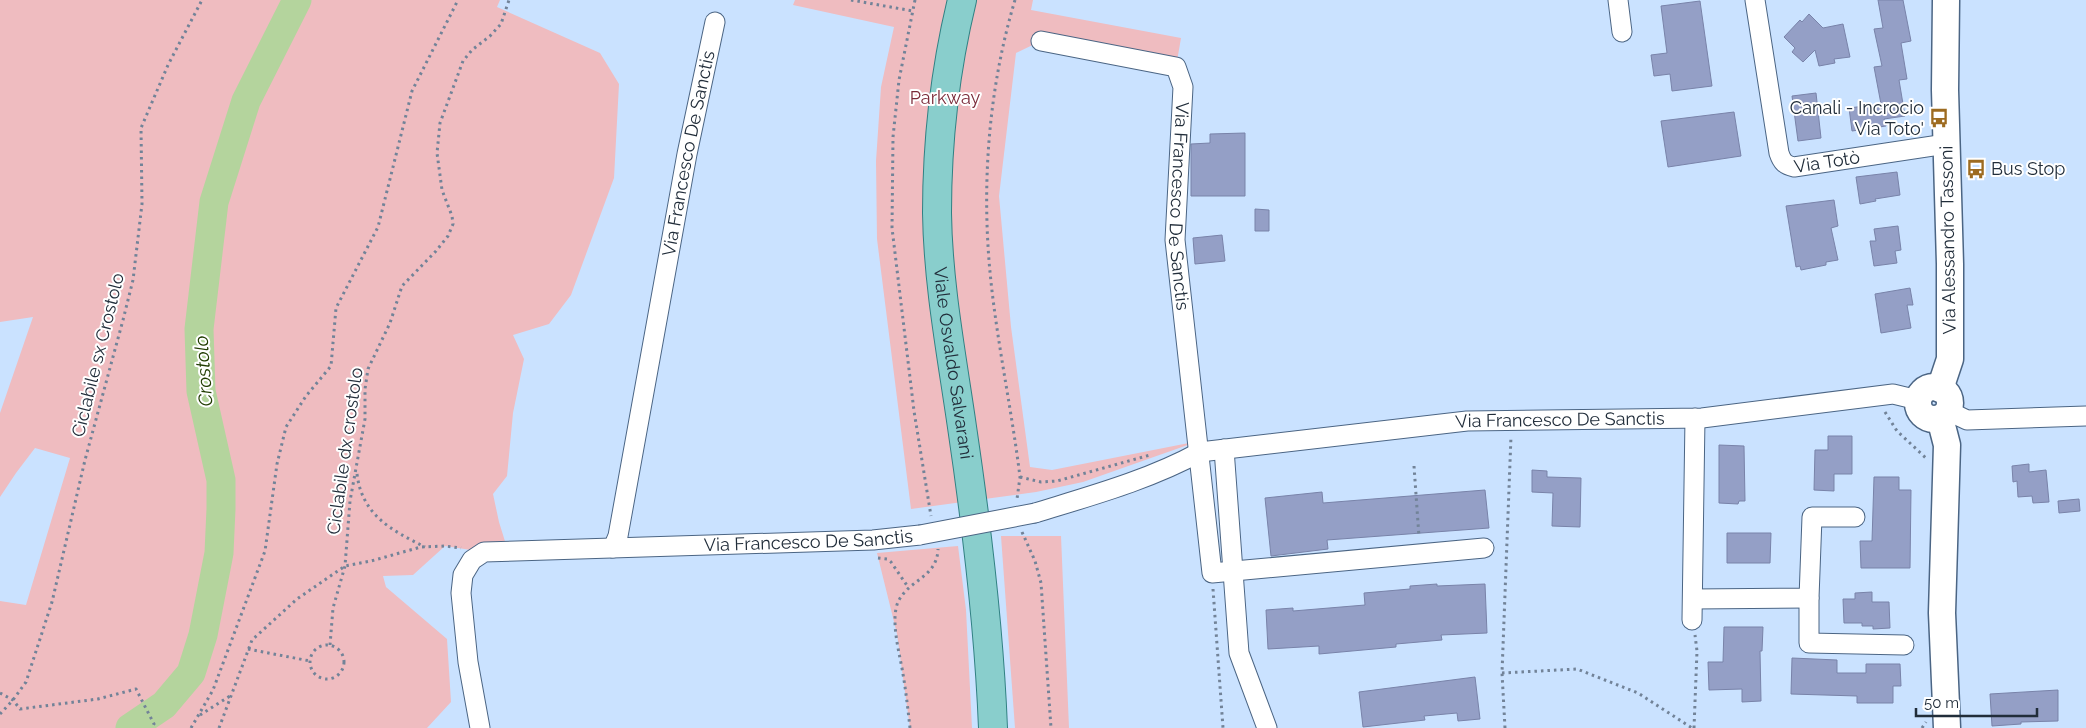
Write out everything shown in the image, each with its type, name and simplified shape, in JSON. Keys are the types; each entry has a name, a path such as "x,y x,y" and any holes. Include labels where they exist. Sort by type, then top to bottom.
{"main road":[{"name":"Viale Osvaldo Salvarani","path":"962,0 952,44 942,110 937,216 946,314 980,550 994,728"}],"street":[{"path":"1618,0 1622,32"},
{"name":"Via Totò","path":"1755,0 1779,153 1781,160 1786,165 1794,167 1946,144"},
{"name":"Via Alessandro Tassoni","path":"1936,404 1950,359 1950,264 1946,144 1946,0"},
{"name":"Via Francesco De Sanctis","path":"613,548 618,536 688,154 715,22"},
{"name":"Via Francesco De Sanctis","path":"1041,41 1176,67 1183,87 1175,240 1200,452"},
{"name":"Via Francesco De Sanctis","path":"484,552 873,540 920,535 1100,493 1184,461 1200,452 1468,422 1695,418 1893,394 1936,404 1967,420 2086,416"},
{"path":"1936,404 1947,445 1938,722"},
{"path":"1692,620 1695,418"},
{"path":"1224,449 1240,653 1267,728"},
{"path":"1200,452 1212,573 1484,548"},
{"path":"1855,517 1812,517 1809,643 1904,645"},
{"path":"480,728 468,662 461,592 463,575 472,560 484,552"},
{"path":"1693,599 1810,598"}],"path":[{"name":"Ciclabile sx Crostolo","path":"0,714 26,682 52,602 85,460 132,280 142,204 141,128 168,66 202,0"},
{"path":"191,728 213,690 265,551 277,464 286,427 306,396 331,366 336,308 378,227 412,92 458,0"},
{"name":"Ciclabile dx crostolo","path":"330,645 333,608 345,566 349,510 365,419 365,390 368,369 390,322 402,286 436,251 448,236 453,224 452,216 442,190 437,153 440,123 463,61 472,50 490,36 501,24 510,0"},
{"path":"851,0 913,11"},
{"path":"915,0 899,80 893,137 892,228 912,401 932,518"},
{"path":"1016,0 1001,55 994,100 987,174 987,202 991,281 1020,477 1017,497 1027,509"},
{"path":"1879,411 1886,412 1897,431 1926,457 1930,464"},
{"path":"1505,728 1502,673 1512,422"},
{"path":"1020,477 1041,482 1057,481 1152,454"},
{"path":"1414,466 1420,554"},
{"path":"356,469 359,488 364,501 374,514 387,526 426,547"},
{"path":"1022,530 1035,561 1041,582 1051,728"},
{"path":"219,728 252,640 298,599 345,566 426,547 445,546 484,552"},
{"path":"910,728 896,617 898,603 908,587 922,578 936,562 938,546"},
{"path":"870,558 887,559 891,562 908,587"},
{"path":"1212,573 1223,728"},
{"path":"1502,673 1577,669 1638,693 1693,728 1698,651 1692,620"},
{"path":"330,645 340,650 343,655 344,666 338,676 333,679 322,679 313,672 310,661 311,656 319,647 330,645"},
{"path":"248,649 310,661"},
{"path":"0,693 13,700 20,709 98,699 136,690 154,724 152,728"},
{"path":"198,717 231,696"},
{"path":"1922,728 1938,722"}],"green space":[{"path":"0,0 500,0 497,7 600,53 619,84 614,178 571,295 549,324 513,335 524,359 513,413 507,476 493,494 508,551 484,552 445,546 413,575 383,576 386,587 447,639 451,702 427,728 0,728 0,601 26,605 70,458 35,448 0,497 0,413 33,317 0,322"},
{"name":"Parkway","path":"795,0 1033,0 1031,10 1181,38 1176,67 1041,41 1016,53 999,196 1011,327 1030,467 1052,470 1199,441 1083,482 1036,492 911,509 877,239 876,161 881,87 894,27 793,5"},
{"path":"1001,536 1061,536 1069,728 1015,728"},
{"path":"958,546 966,610 972,728 910,728 897,634 877,553"}],"building":[{"path":"1878,0 1903,0 1911,41 1901,43 1907,79 1899,80 1905,116 1884,119 1886,126 1852,131 1849,108 1881,104 1874,67 1882,66 1874,29 1883,28"},
{"path":"1700,1 1712,86 1672,91 1670,74 1654,76 1651,55 1667,53 1661,6"},
{"path":"1809,14 1823,28 1843,24 1850,57 1834,59 1835,63 1819,66 1815,50 1803,62 1792,52 1795,48 1784,37 1800,20 1802,22"},
{"path":"1816,93 1821,138 1798,141 1792,96"},
{"path":"1734,112 1741,156 1668,167 1661,121"},
{"path":"1245,133 1245,196 1191,196 1191,144 1210,143 1210,134"},
{"path":"1897,172 1900,195 1875,199 1876,201 1860,204 1856,177"},
{"path":"1834,200 1838,226 1831,228 1838,260 1826,262 1826,265 1801,270 1800,266 1796,267 1786,206"},
{"path":"1255,209 1269,210 1269,231 1255,231"},
{"path":"1898,226 1901,250 1895,251 1897,263 1874,266 1870,241 1876,241 1874,229"},
{"path":"1222,235 1225,261 1195,264 1193,238"},
{"path":"1910,288 1913,305 1907,305 1911,328 1881,333 1875,294"},
{"path":"1828,436 1852,436 1852,474 1834,474 1834,491 1814,490 1815,450 1828,450"},
{"path":"1719,445 1744,446 1745,501 1739,501 1738,504 1719,503"},
{"path":"2029,464 2029,472 2046,470 2049,502 2033,503 2032,496 2018,497 2017,481 2013,482 2012,466"},
{"path":"1532,470 1547,471 1547,477 1581,478 1580,527 1552,526 1553,493 1532,492"},
{"path":"1874,477 1899,477 1899,490 1911,490 1910,568 1861,568 1860,541 1872,541"},
{"path":"1485,490 1489,528 1327,540 1328,549 1271,556 1265,498 1322,492 1323,503"},
{"path":"2079,499 2080,511 2059,513 2058,501"},
{"path":"1727,533 1771,533 1770,563 1727,563"},
{"path":"1437,584 1437,586 1485,584 1487,633 1441,635 1442,640 1396,644 1396,647 1319,654 1319,646 1268,649 1266,610 1293,608 1293,611 1365,605 1364,593 1410,589 1410,586"},
{"path":"1872,592 1872,602 1889,602 1890,628 1873,629 1873,626 1862,626 1862,623 1844,623 1843,599 1855,599 1855,593"},
{"path":"1724,627 1763,627 1762,651 1760,651 1761,701 1742,702 1742,689 1709,690 1708,662 1723,662"},
{"path":"1792,658 1837,660 1837,673 1866,673 1866,664 1900,664 1901,686 1893,686 1893,703 1857,703 1857,696 1791,694"},
{"path":"1475,677 1480,719 1458,721 1457,713 1424,716 1425,720 1363,727 1359,692"},
{"path":"2058,690 2058,721 2021,722 2021,724 1992,726 1990,694"}],"waterway":[{"name":"Crostolo","path":"130,728 164,705 191,673 203,635 219,553 221,509 221,480 201,391 199,329 214,202 246,101 297,0"}],"place":[{"name":"Canali - Incrocio Via Toto'","path":"1939,118"},
{"name":"Bus Stop","path":"1976,169"}]}
